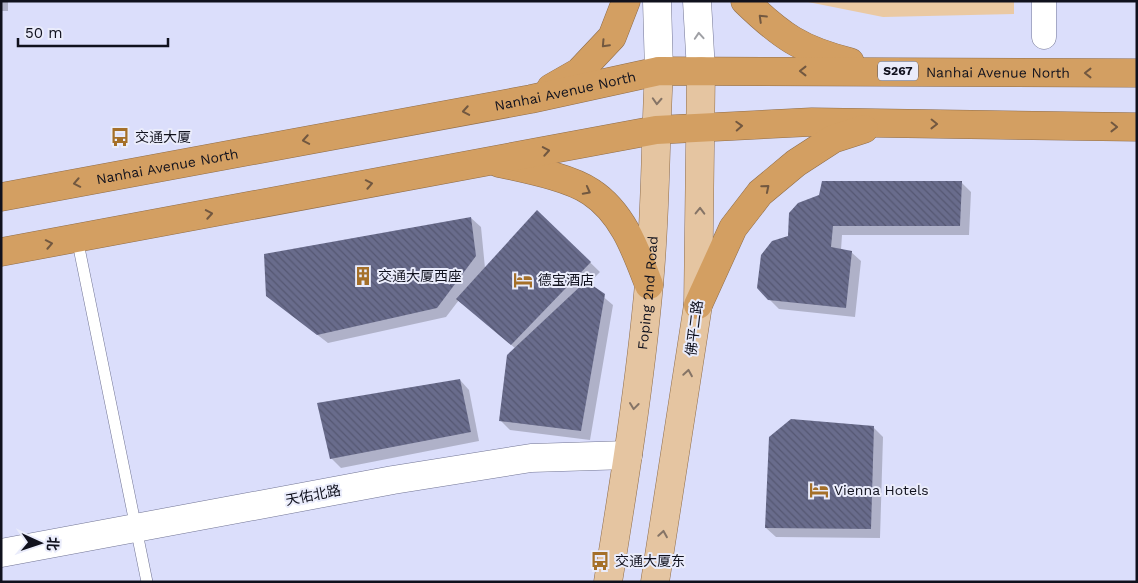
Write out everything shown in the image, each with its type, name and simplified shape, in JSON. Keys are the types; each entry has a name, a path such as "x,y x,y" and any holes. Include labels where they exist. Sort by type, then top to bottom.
{"highway":[{"path":"531,99 579,72 612,37 626,1"},
{"path":"745,1 775,30 817,54 885,71"},
{"name":"Nanhai Avenue North","path":"1,197 531,99 659,72 1137,73"},
{"path":"1,252 656,130 812,122 1137,127"},
{"path":"698,305 733,228 760,193 796,163 834,139 885,123"},
{"path":"490,161 555,177 591,191 616,216 629,235 649,285"}],"main road":[{"name":"佛平二路","path":"655,582 698,305 702,128 701,71"},
{"name":"Foping 2nd Road","path":"608,582 628,455 649,285 654,213 659,72"}],"street":[{"name":"Foping 2nd Road","path":"657,1 659,72"},
{"path":"696,1 701,71"},
{"path":"1044,1 1044,37"},
{"name":"天佑北路","path":"1,553 393,480 531,458 628,455"}],"lane":[{"path":"77,238 147,582"}],"shaded area":[{"path":"803,1 1014,1 1014,14 883,17"}],"building":[{"path":"822,181 962,181 960,226 833,226 831,247 852,251 846,308 768,300 757,288 761,255 772,241 788,236 789,213 798,203 819,195"},
{"name":"德宝酒店","path":"537,210 591,262 511,345 456,299"},
{"name":"交通大厦西座","path":"471,217 476,256 437,308 317,335 266,296 264,254"},
{"path":"586,281 605,294 581,431 499,421 507,355"},
{"path":"460,379 471,432 330,459 317,403"},
{"name":"Vienna Hotels","path":"791,419 874,426 871,529 765,528 769,437"}],"place":[{"name":"交通大厦","path":"120,137"},
{"name":"交通大厦西座","path":"363,276"},
{"name":"德宝酒店","path":"523,280"},
{"name":"Vienna Hotels","path":"819,490"},
{"name":"交通大厦东","path":"600,561"}]}
